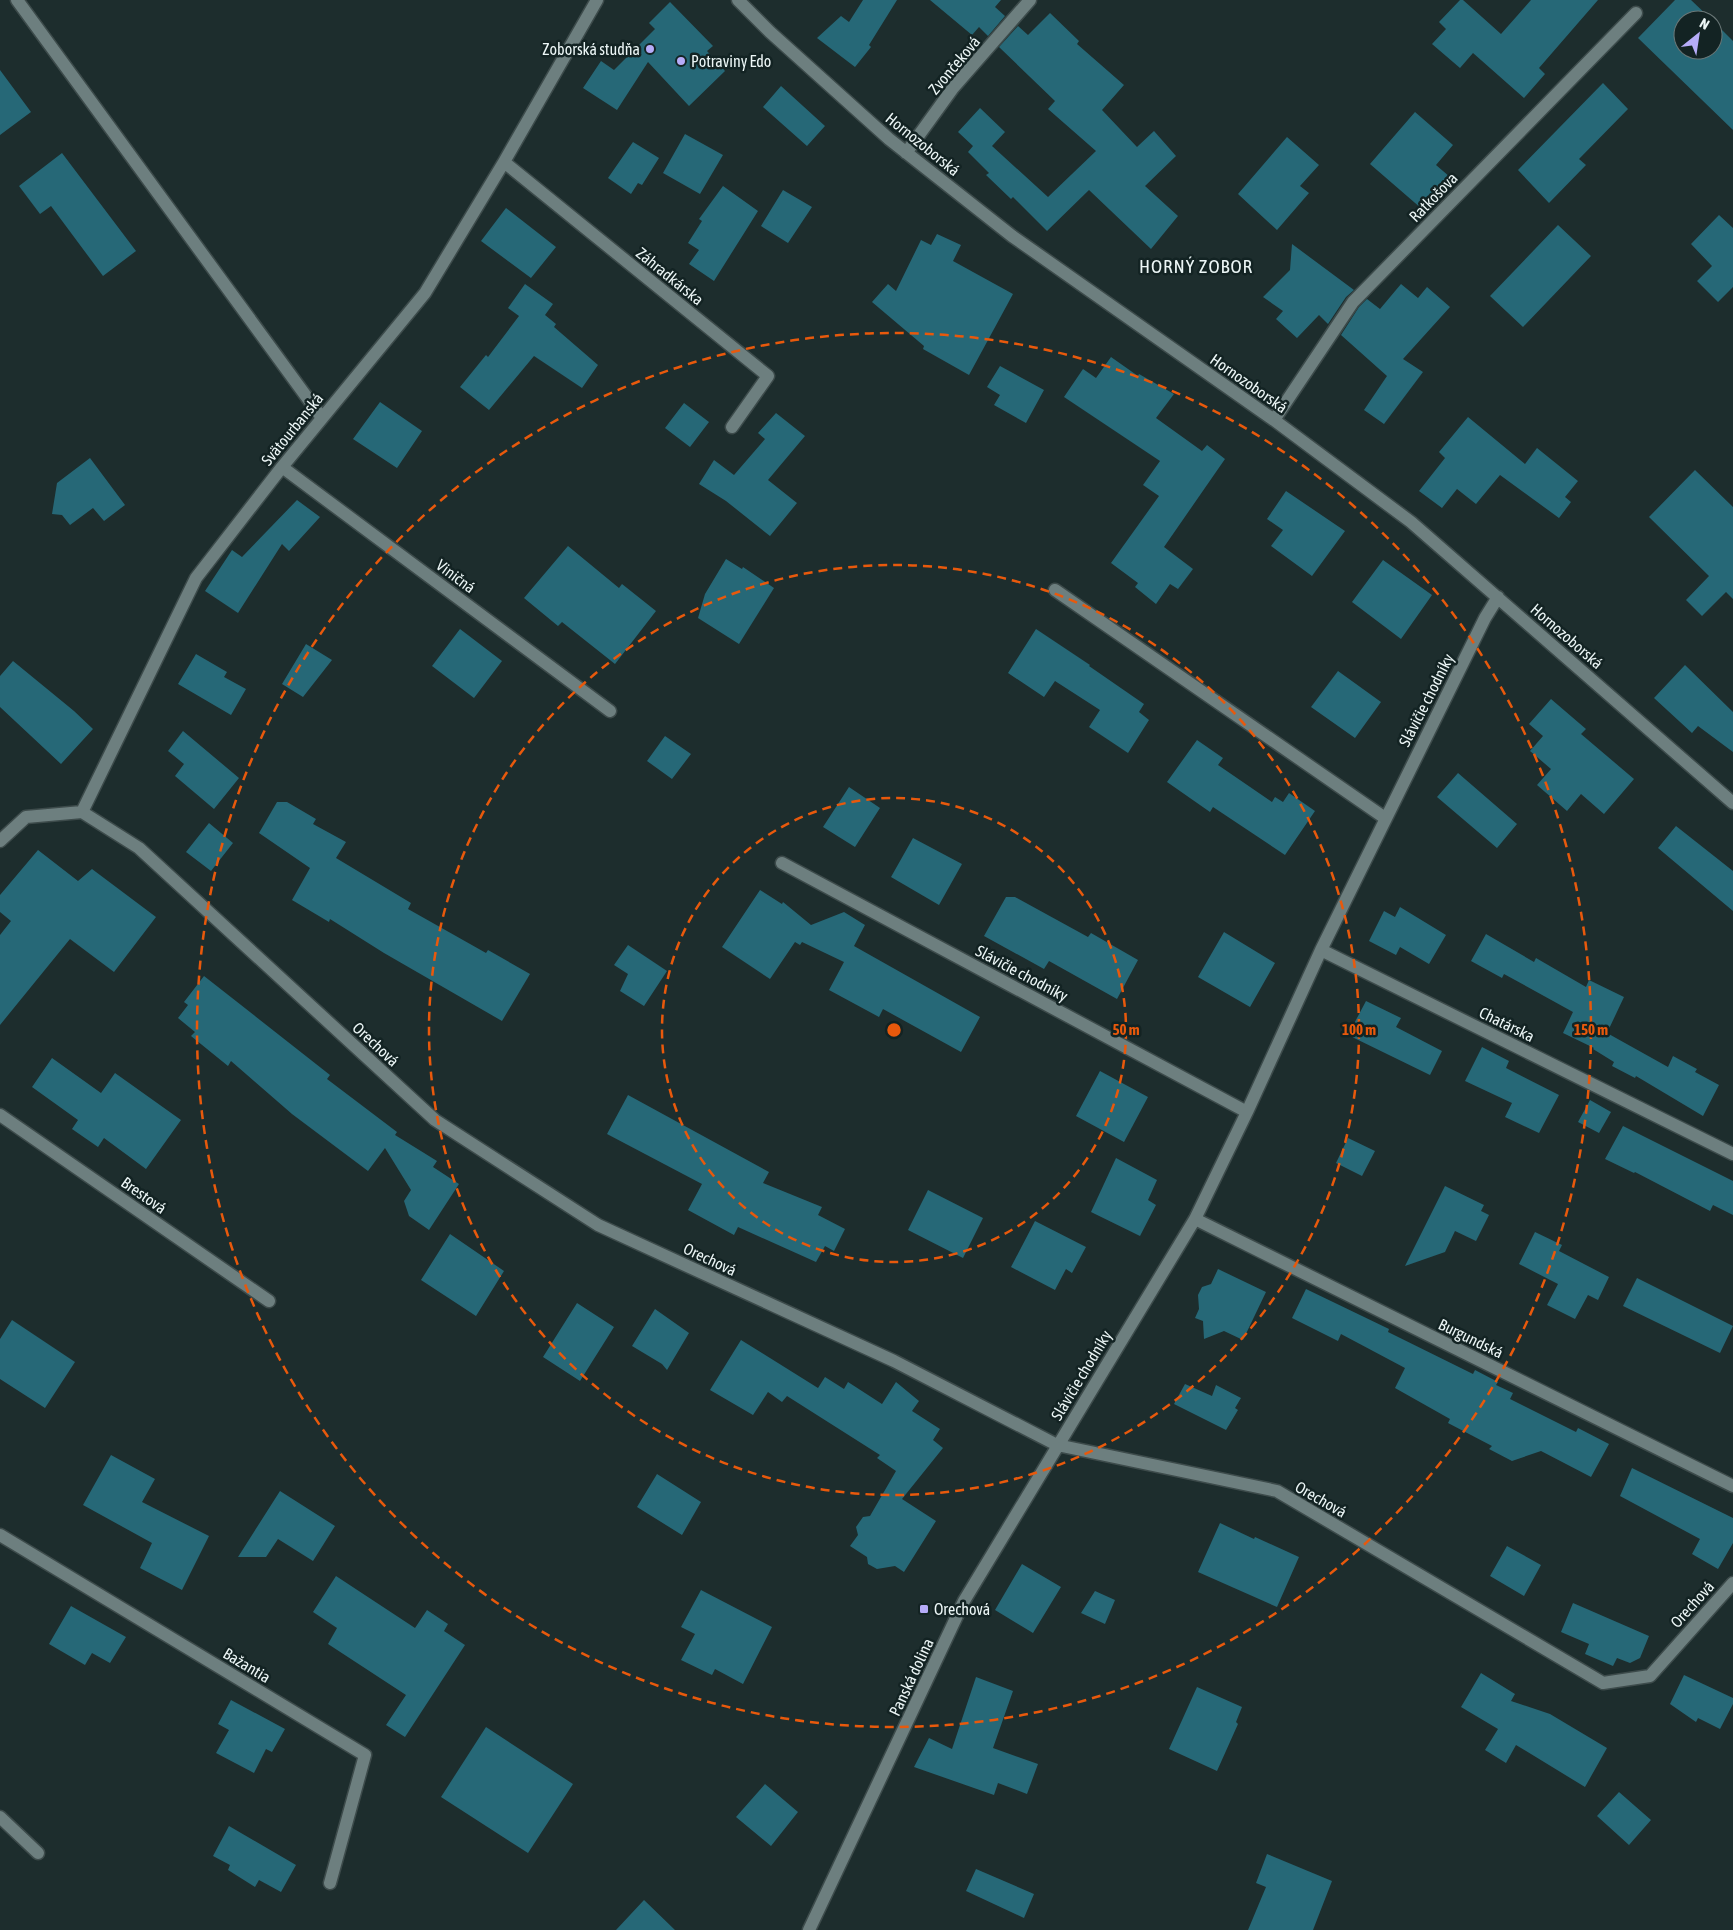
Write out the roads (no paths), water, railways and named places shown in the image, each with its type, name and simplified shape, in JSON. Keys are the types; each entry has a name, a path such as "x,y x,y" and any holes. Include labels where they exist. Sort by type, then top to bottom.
{"street":[{"path":"17,0 322,418"},
{"name":"Svätourbanská","path":"82,812 196,578 282,467 424,293 504,162 597,0"},
{"name":"Hornozoborská","path":"738,0 770,32 906,152 1012,236 1274,420 1411,522 1733,803"},
{"name":"Zvončeková","path":"906,152 953,88 1030,0"},
{"name":"Ratkošova","path":"1274,420 1354,302 1636,13"},
{"name":"Záhradkárska","path":"504,162 768,376 732,427"},
{"name":"Viničná","path":"282,467 610,711"},
{"path":"1055,590 1385,818"},
{"name":"Slávičie chodníky","path":"1057,1445 1194,1219 1247,1112 1321,950 1385,818 1485,618 1498,597"},
{"path":"0,841 26,817 82,812"},
{"name":"Orechová","path":"82,812 139,848 434,1120 598,1225 894,1361 1057,1445 1277,1491 1603,1684 1650,1676 1733,1583"},
{"name":"Slávičie chodníky","path":"782,863 1247,1112"},
{"name":"Chatárska","path":"1321,950 1733,1154"},
{"name":"Brestová","path":"0,1115 269,1301"},
{"name":"Burgundská","path":"1194,1219 1733,1486"},
{"name":"Panská dolina","path":"809,1930 964,1601 1057,1445"},
{"name":"Bažantia","path":"0,1535 365,1755 330,1883"},
{"path":"0,1817 38,1853"}],"place":[{"name":"Zoborská studňa","path":"650,49"},
{"name":"Potraviny Edo","path":"681,61"},
{"name":"Orechová","path":"924,1609"}],"district":[{"name":"HORNÝ ZOBOR","path":"1196,266"}]}
